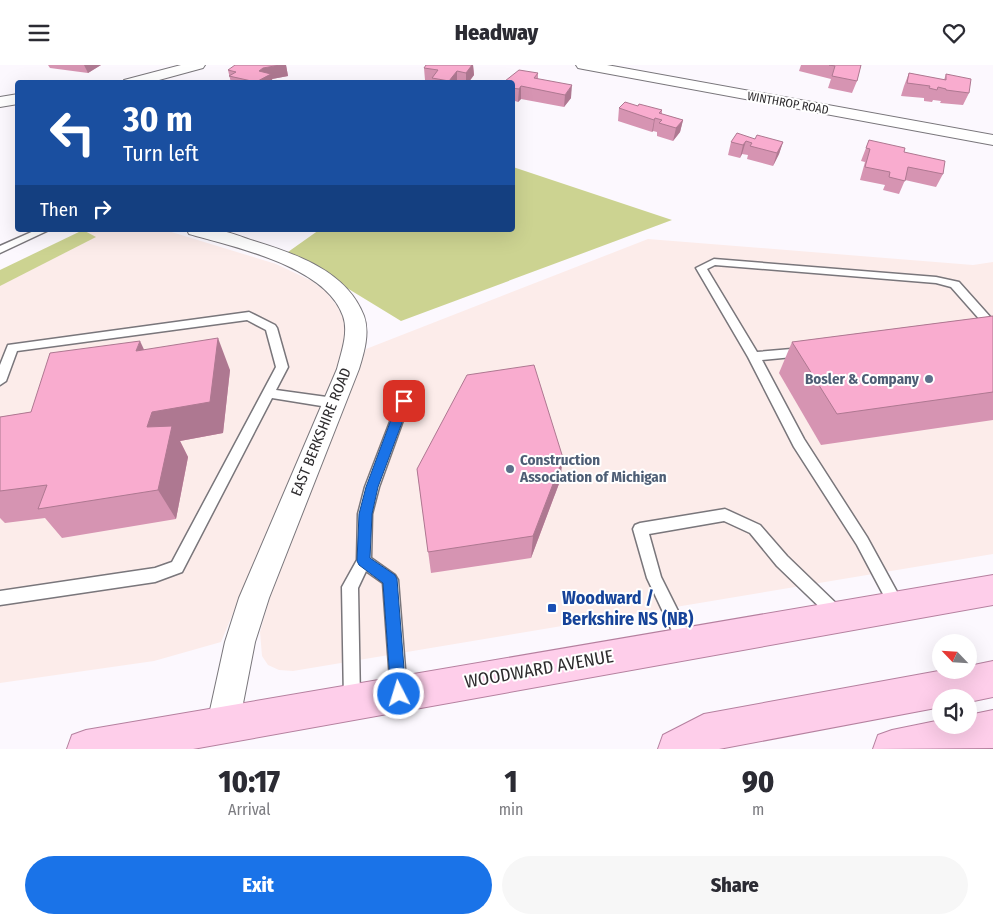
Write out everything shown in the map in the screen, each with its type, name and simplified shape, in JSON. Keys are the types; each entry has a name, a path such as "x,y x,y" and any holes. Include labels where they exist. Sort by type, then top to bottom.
{"main road":[{"name":"WOODWARD AVENUE","path":"86,749 993,590"},
{"path":"677,749 704,733 993,679"},
{"path":"193,749 223,724"},
{"path":"892,749 993,729"}],"street":[{"path":"144,80 154,65"},
{"path":"144,80 198,65"},
{"name":"WINTHROP ROAD","path":"583,65 993,140"},
{"path":"0,102 15,100"},
{"name":"EAST BERKSHIRE ROAD","path":"202,232 298,264 323,279 343,296 354,316 356,330 354,349 348,369 252,604 240,642 223,724"}],"lane":[{"path":"0,250 40,232"},
{"path":"897,607 862,541 799,443 754,357 701,269 714,262 936,280 955,284 990,331"},
{"path":"0,381 12,348 249,316 271,328 282,367 177,567 155,575 0,598"},
{"path":"754,357 811,351"},
{"path":"268,393 334,403"},
{"path":"352,701 350,587 364,561 365,514 404,401"},
{"path":"687,644 654,578 640,529 725,515 755,529 782,561 839,617"},
{"path":"364,561 390,579 399,694"}],"shaded area":[{"path":"87,232 172,232 276,264 312,281 326,292 337,306 343,318 346,332 339,367 293,470 221,642 154,661 0,683 0,276"},
{"path":"648,239 973,265 993,262 993,554 293,671 279,670 268,665 262,656 260,632 271,593 366,349"}],"green space":[{"path":"515,168 672,220 401,321 288,252 316,232 515,232"},
{"path":"79,232 87,232 96,237 0,286 0,270"}],"building":[{"path":"235,65 280,65 263,68 259,71 271,74 260,80 247,80 229,76 236,72 228,70"},
{"path":"426,65 472,65 466,73 457,71 450,80 432,78 438,70 424,68"},
{"path":"829,65 861,65 857,81 832,76 835,66"},
{"path":"519,70 538,73 534,78 572,85 565,95 521,86 519,89 515,88 515,80 506,80"},
{"path":"909,73 946,80 946,74 971,79 969,93 938,87 937,90 929,88 930,86 907,83"},
{"path":"625,102 662,110 659,113 683,120 676,128 659,123 662,120 655,118 654,120 619,108"},
{"path":"737,133 755,139 757,135 783,142 777,153 750,146 752,143 746,141 743,145 731,142"},
{"path":"869,140 905,148 904,152 945,161 943,174 908,167 905,181 889,177 890,172 865,167 870,149 866,148"},
{"path":"993,316 993,392 837,414 792,342"},
{"path":"218,338 210,402 152,412 147,427 172,426 158,490 38,509 47,485 0,491 0,417 31,412 50,353 140,341 136,351"},
{"path":"534,365 563,458 533,536 428,552 417,469 467,375"}],"place":[{"name":"Bosler & Company","path":"929,379"},
{"name":"Construction Association of Michigan","path":"510,469"},
{"name":"Woodward / Berkshire NS (NB)","path":"552,608"}],"route":[{"path":"399,694 390,579 364,561 365,514 372,487 404,401"}]}
